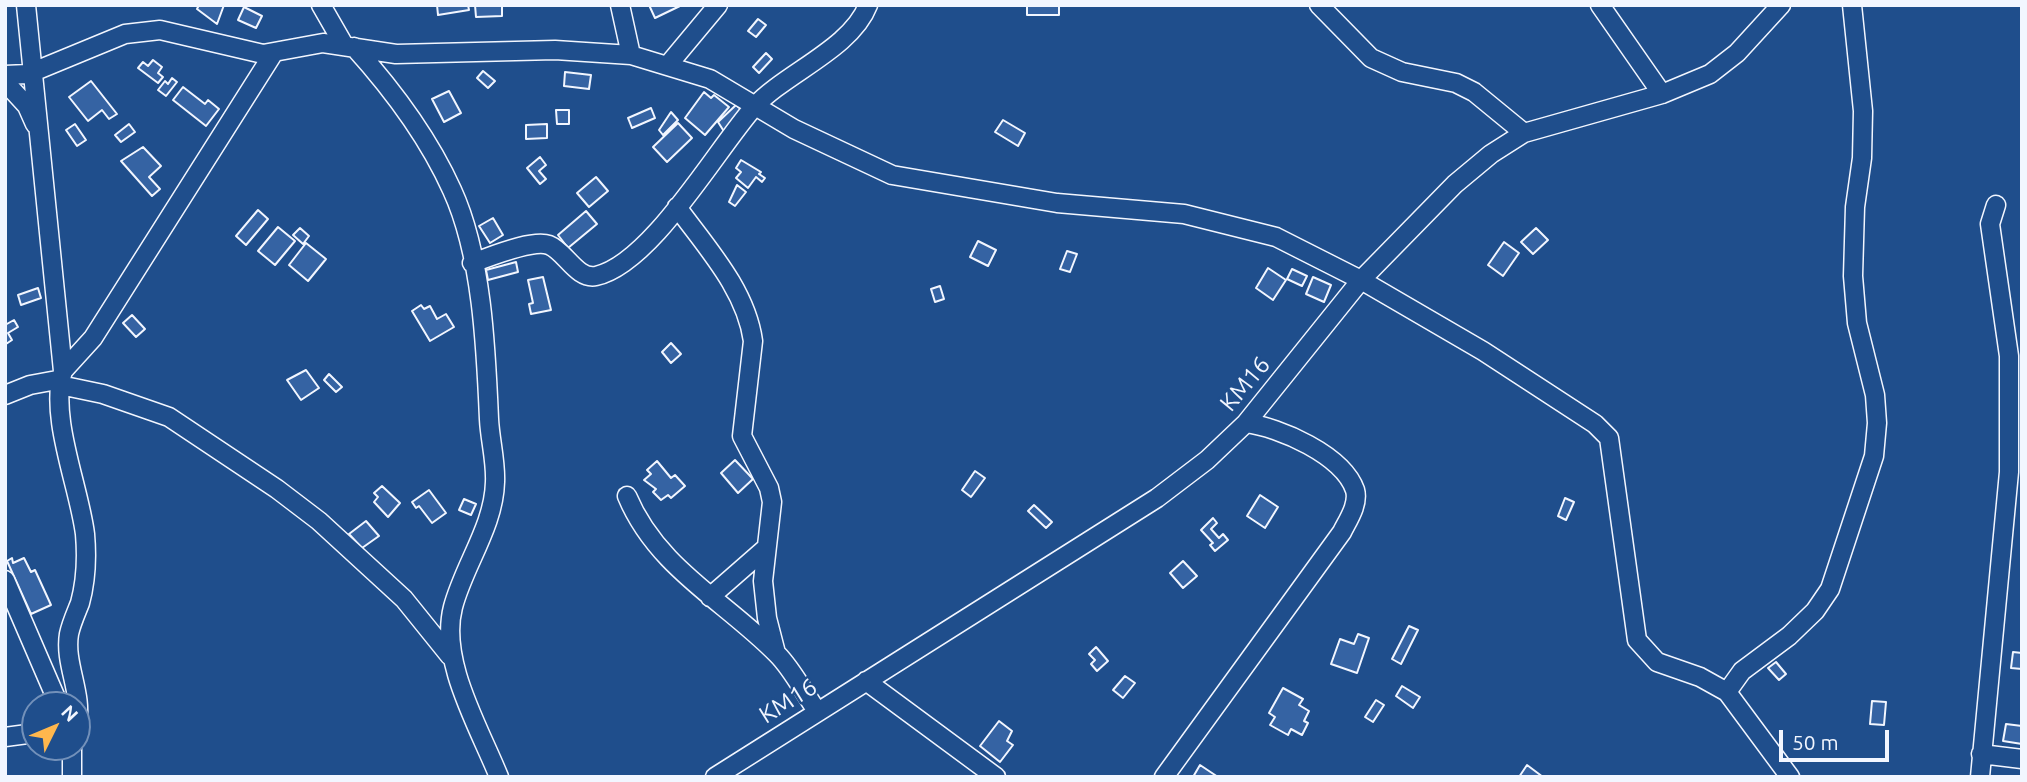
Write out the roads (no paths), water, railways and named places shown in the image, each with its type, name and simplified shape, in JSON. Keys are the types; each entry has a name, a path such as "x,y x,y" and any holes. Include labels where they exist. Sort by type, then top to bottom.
{"street":[{"path":"26,5 62,378 61,412 80,502 86,562 83,592 69,634 69,654 77,691"},
{"path":"321,5 349,46 379,74 424,139 452,191 464,223 472,263 487,357 495,483 470,569 453,606 450,656"},
{"path":"620,5 631,55"},
{"path":"668,65 718,5"},
{"path":"472,263 536,243 548,245 584,275 595,277 637,253 677,207 756,105 851,31 868,5"},
{"path":"1319,5 1371,58 1402,72 1456,83 1474,92 1524,133"},
{"path":"1600,5 1662,94"},
{"name":"KM16","path":"715,777 1157,498 1207,460 1246,423 1361,279 1455,184 1491,154 1524,133 1662,94 1710,74 1737,53 1781,5"},
{"path":"1727,692 1742,671 1789,636 1815,611 1830,589 1874,456 1877,423 1875,395 1857,324 1853,276 1855,207 1862,158 1863,111 1852,5"},
{"path":"5,75 34,71 125,34 160,30 272,54 308,44 349,46 396,54 555,50 631,55 710,79 794,129 892,175 1057,203 1184,214 1276,236 1361,279 1483,351 1595,424 1609,438 1637,640 1657,663 1700,677 1727,692 1790,777"},
{"path":"5,395 62,378 93,338 272,54"},
{"path":"379,74 396,54"},
{"path":"5,82 12,101 27,106 40,136"},
{"path":"1980,777 2009,472 2009,356 1990,224 1996,205"},
{"path":"677,207 725,273 747,311 751,326 753,341 742,436 769,488 772,502 764,581 766,618 776,653"},
{"path":"62,378 169,416 277,489 319,521 404,599 450,656 499,777"},
{"path":"1164,777 1342,531 1353,510 1355,491 1337,465 1306,444 1271,426 1246,423"},
{"path":"627,496 636,518 679,572 776,653 817,712"},
{"path":"710,597 766,548"},
{"path":"5,580 53,691"},
{"path":"866,681 996,777"},
{"path":"1981,754 2022,759"}]}
